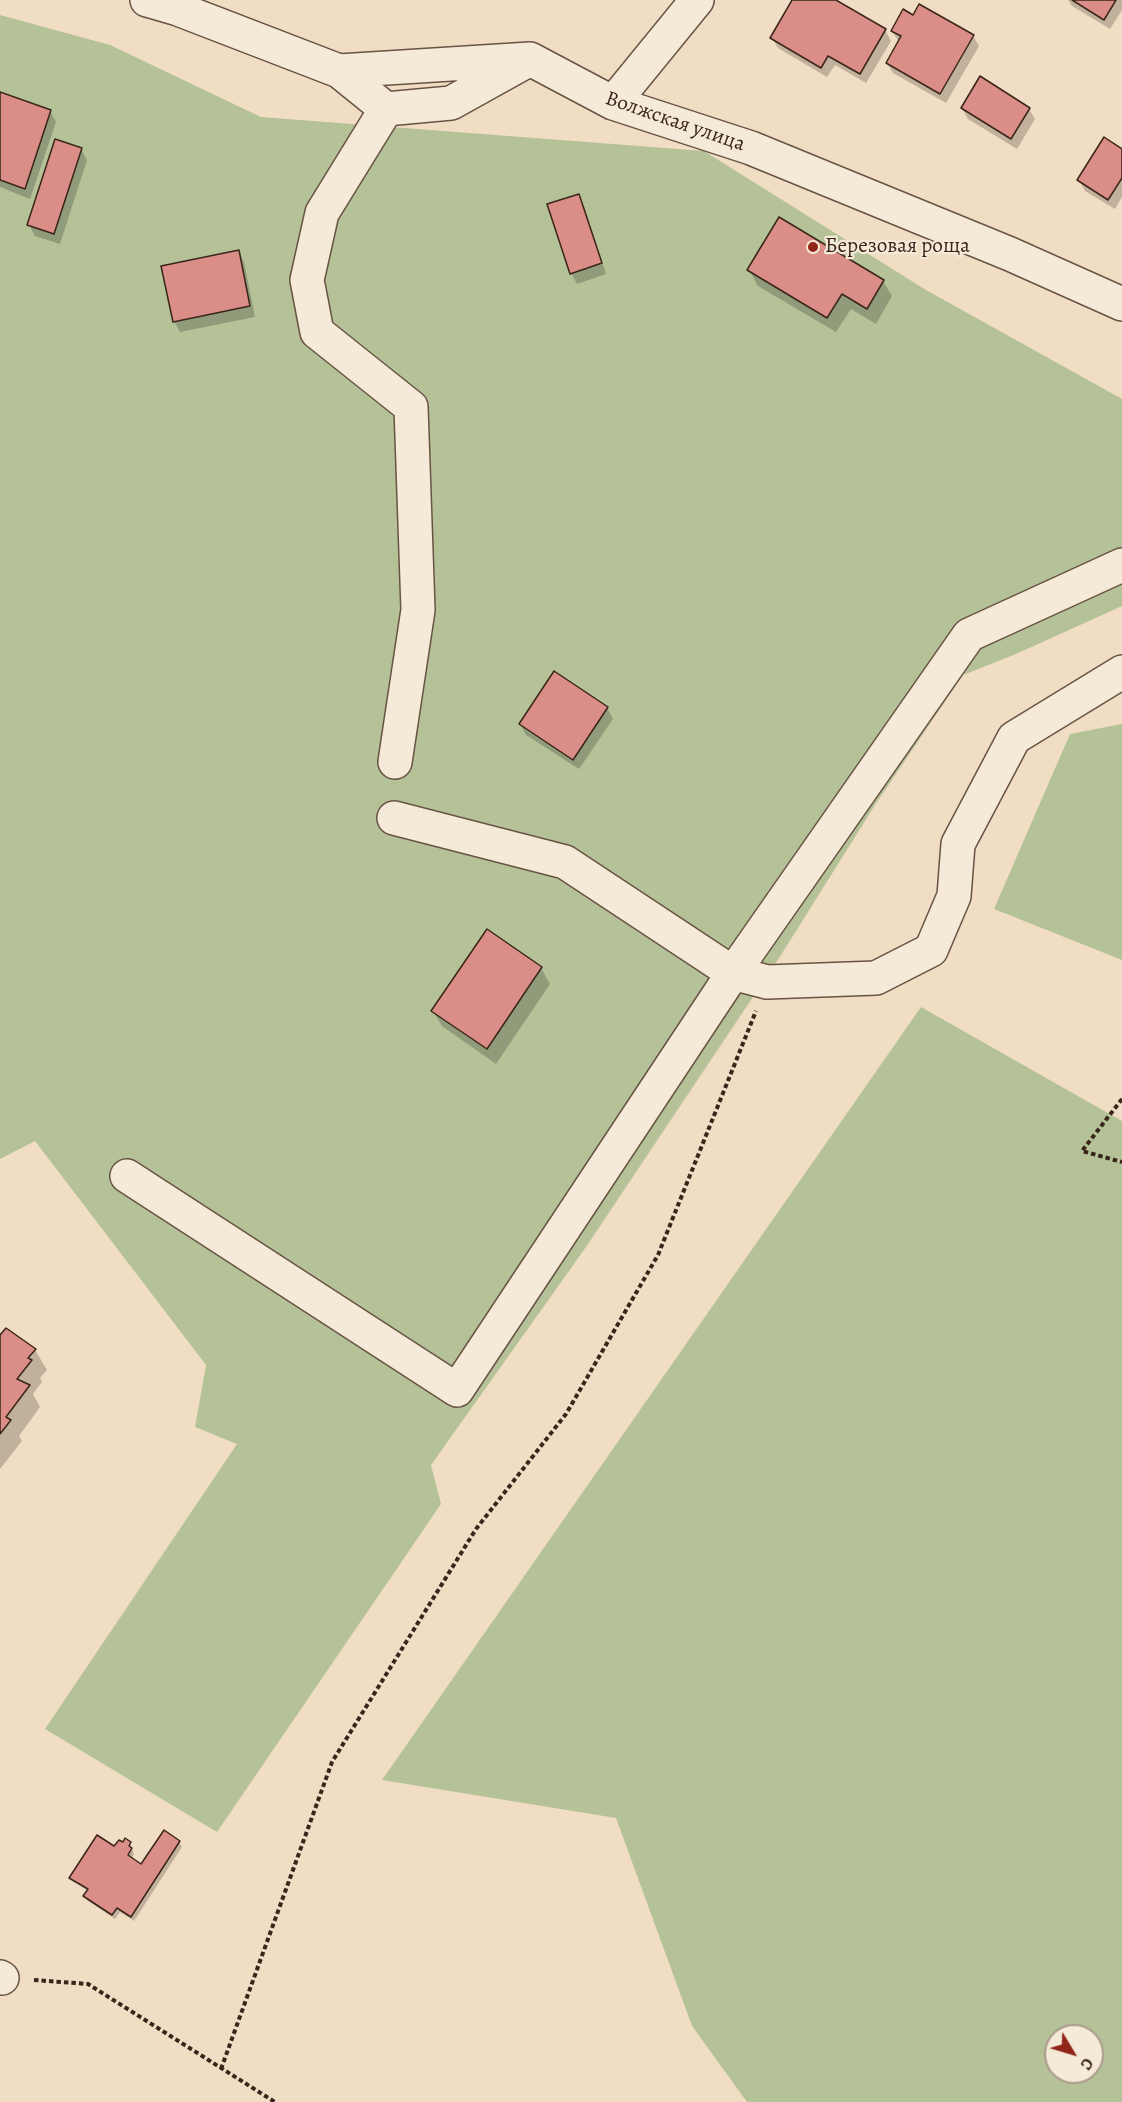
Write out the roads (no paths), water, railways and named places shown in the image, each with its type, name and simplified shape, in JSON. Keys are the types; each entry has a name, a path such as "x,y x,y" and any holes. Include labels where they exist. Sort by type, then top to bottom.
{"street":[{"path":"147,0 178,9 339,71 386,109 451,103 530,59"},
{"path":"613,103 697,0"},
{"path":"339,71 530,59"},
{"name":"Волжская улица","path":"530,59 613,103 751,148 1010,254 1122,304"},
{"path":"386,109 321,213 307,280 317,332 411,407 418,610 395,762"},
{"path":"127,1176 458,1390 733,973 969,635 1122,565"},
{"path":"394,818 565,862 733,973 767,982 876,978 931,950 954,896 958,844 1014,738 1122,672"}],"place":[{"name":"Березовая роща","path":"813,247"}]}
